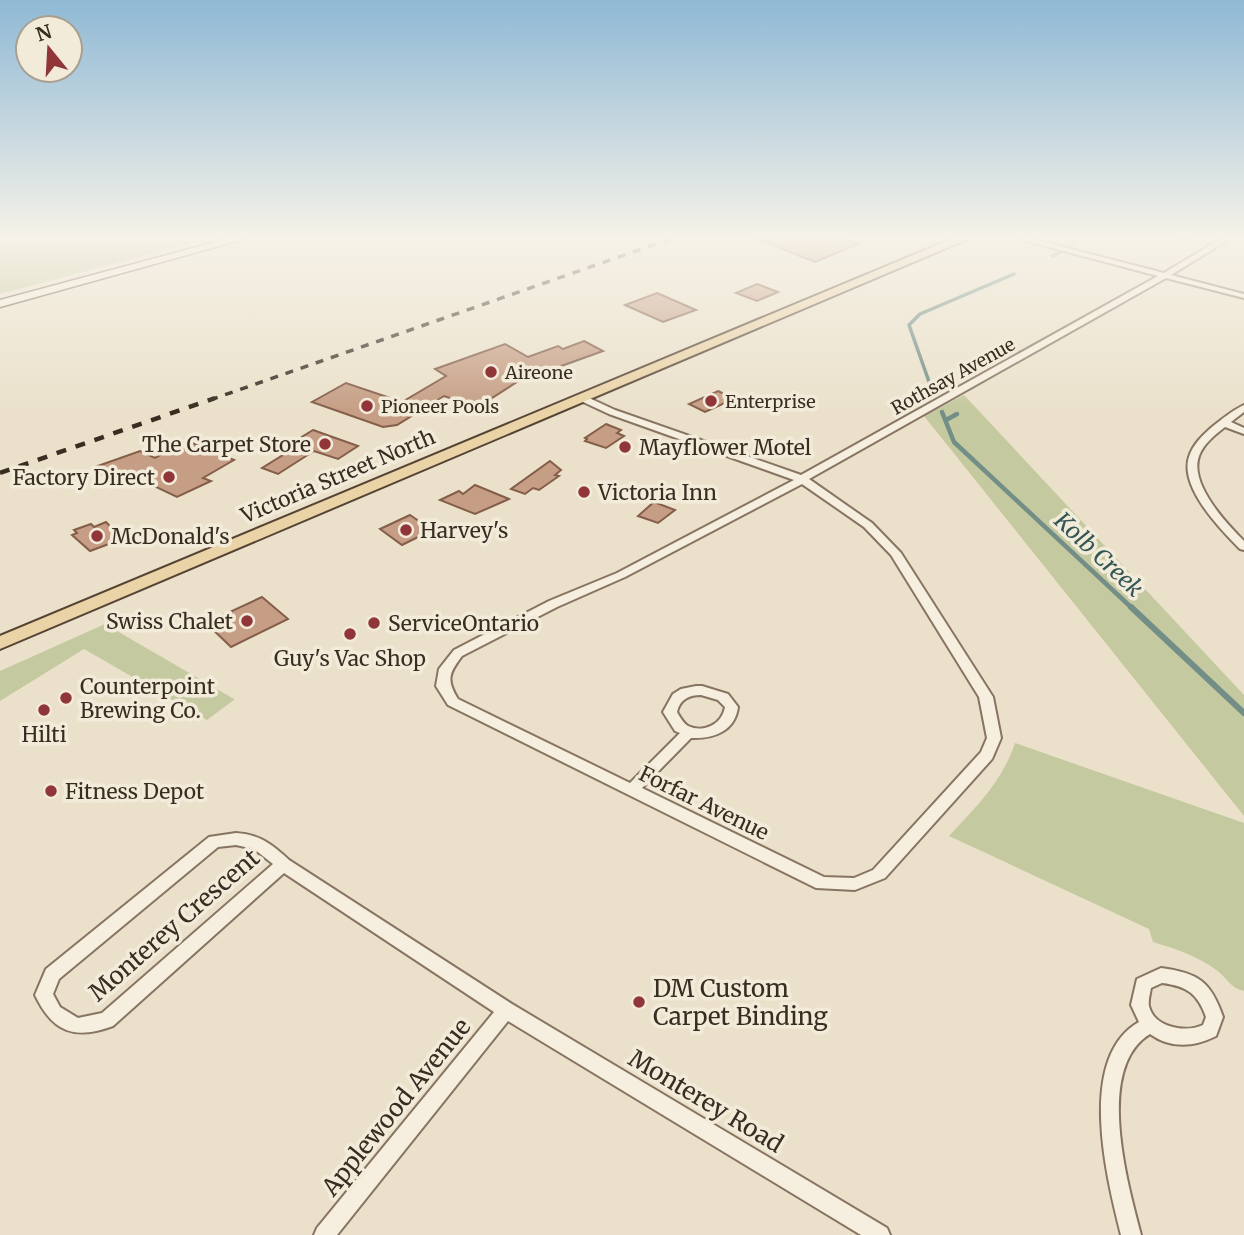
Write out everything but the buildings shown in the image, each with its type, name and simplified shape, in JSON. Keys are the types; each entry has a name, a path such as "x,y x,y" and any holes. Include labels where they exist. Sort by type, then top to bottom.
{"main road":[{"path":"0,304 31,296"},
{"name":"Victoria Street North","path":"0,643 828,296"}],"street":[{"name":"Rothsay Avenue","path":"802,479 1130,296"},
{"name":"Forfar Avenue","path":"583,399 612,412 802,479 868,525 895,553 986,697 993,738 987,755 878,874 855,884 822,883 453,702 443,686 445,669 457,653 553,604 621,575 802,479"},
{"path":"1244,408 1196,448 1191,471 1207,506 1244,547"},
{"path":"1224,423 1244,431"},
{"path":"631,791 690,731"},
{"name":"Monterey Crescent","path":"283,864 107,1020 76,1026 54,1013 44,995 52,974 214,841 237,838 261,843 283,864 506,1010"},
{"path":"1161,975 1175,976 1196,986 1213,1007 1216,1021 1213,1030 1196,1040 1173,1036 1152,1023 1144,1012 1139,993 1143,984 1161,975"},
{"name":"Applewood Avenue","path":"324,1235 506,1010"},
{"name":"Monterey Road","path":"506,1010 880,1235"},
{"path":"1131,1235 1116,1175 1110,1100 1118,1062 1135,1035 1152,1023"}],"green space":[{"path":"964,395 1244,695 1244,816 924,416"},
{"path":"105,624 235,699 207,720 84,649 0,701 0,671"},
{"path":"1015,743 1244,823 1244,991 1233,986 1204,962 1153,942 1149,929 949,836 996,782"}],"waterway":[{"name":"Kolb Creek","path":"933,393 909,325 920,314 963,296"},
{"name":"Kolb Creek","path":"942,412 954,442 1133,609"},
{"path":"946,420 957,414"},
{"name":"Kolb Creek","path":"1131,607 1244,713"}],"railway":[{"path":"210,400 508,296"},
{"path":"0,473 215,398"}],"place":[{"name":"Aireone","path":"491,372"},
{"name":"Enterprise","path":"711,401"},
{"name":"Pioneer Pools","path":"367,406"},
{"name":"The Carpet Store","path":"325,444"},
{"name":"Mayflower Motel","path":"625,447"},
{"name":"Factory Direct","path":"169,477"},
{"name":"Victoria Inn","path":"584,492"},
{"name":"Harvey's","path":"406,530"},
{"name":"McDonald's","path":"97,536"},
{"name":"Swiss Chalet","path":"247,621"},
{"name":"ServiceOntario","path":"374,623"},
{"name":"Guy's Vac Shop","path":"350,634"},
{"name":"Counterpoint Brewing Co.","path":"66,698"},
{"name":"Hilti","path":"44,710"},
{"name":"Fitness Depot","path":"51,791"},
{"name":"DM Custom Carpet Binding","path":"639,1002"}]}
